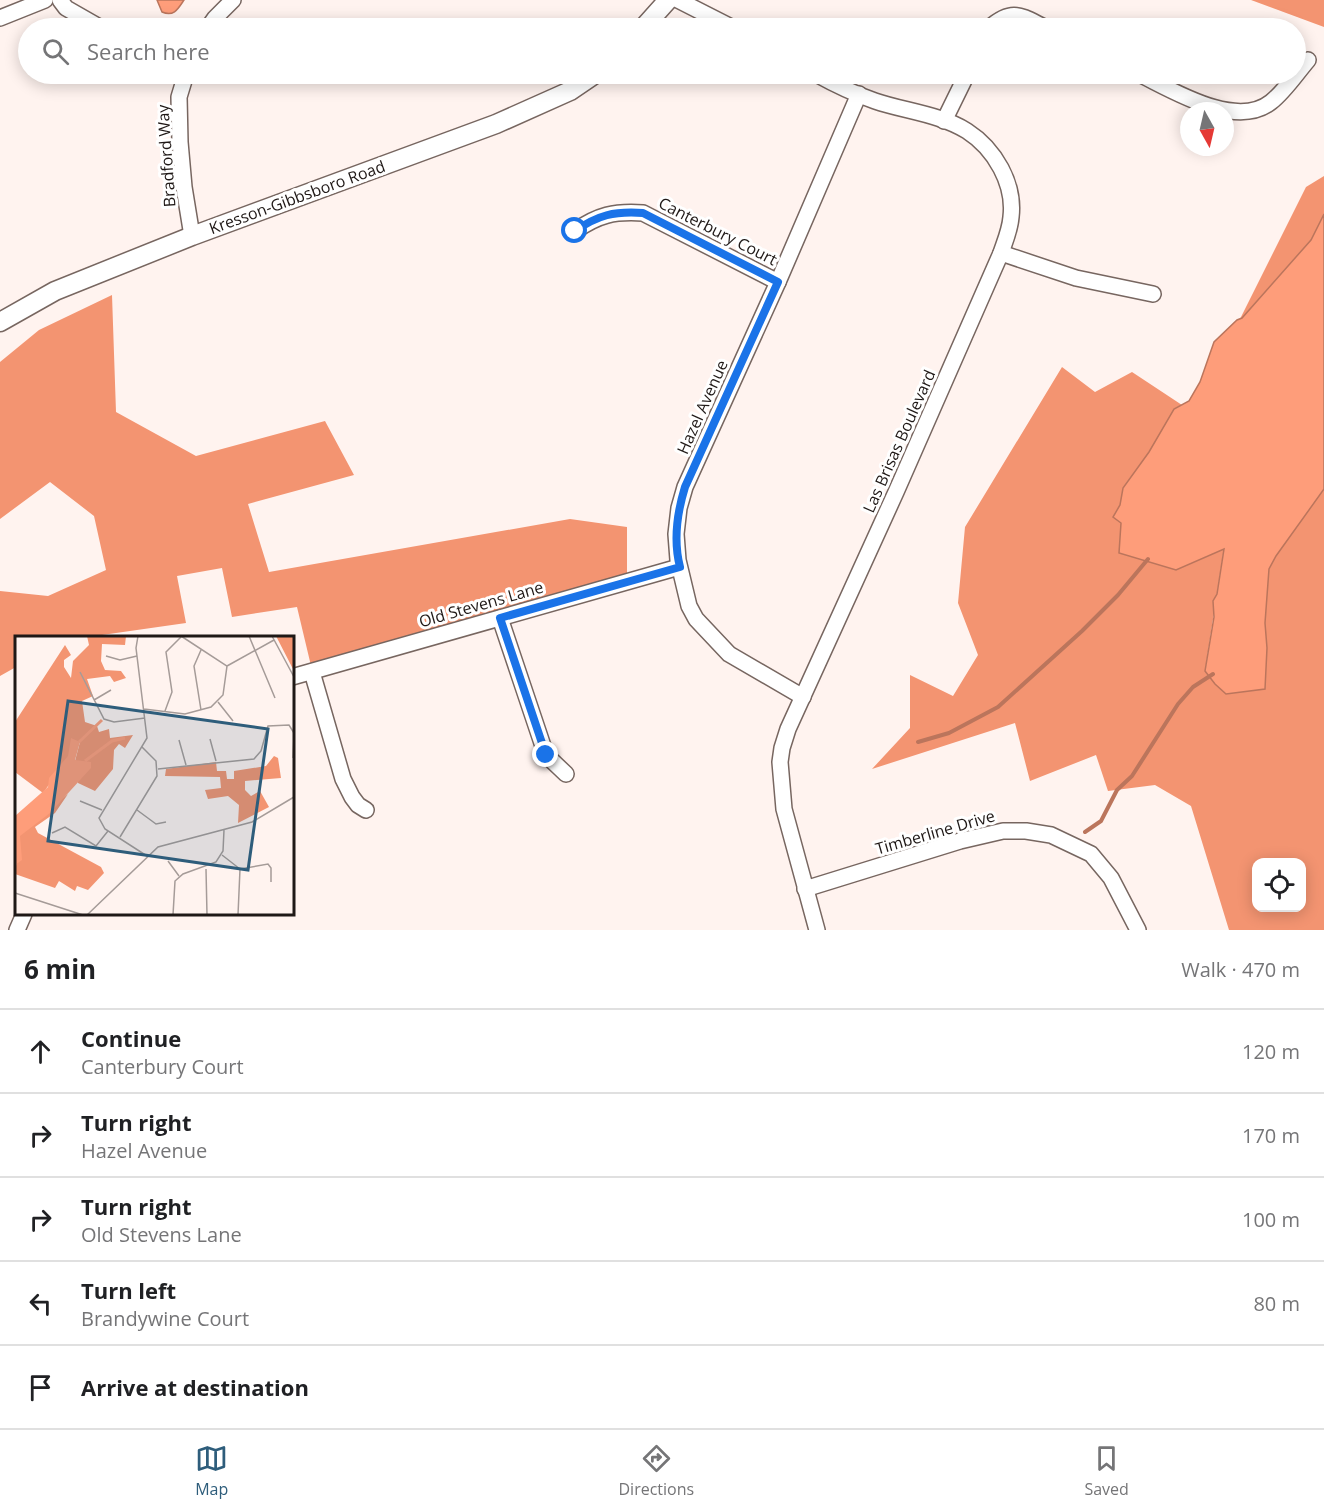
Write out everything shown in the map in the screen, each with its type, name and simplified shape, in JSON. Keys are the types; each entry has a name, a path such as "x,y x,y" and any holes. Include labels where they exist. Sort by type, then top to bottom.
{"street":[{"path":"0,18 45,0"},
{"path":"60,0 66,8 84,18"},
{"path":"214,18 233,0"},
{"path":"652,18 668,0"},
{"path":"678,0 713,18"},
{"path":"1004,18 1017,14 1025,18"},
{"name":"Bradford Way","path":"183,84 179,97 180,142 192,236"},
{"name":"Kresson-Gibbsboro Road","path":"0,322 55,291 192,236 496,124 570,91 580,84"},
{"name":"Las Brisas Boulevard","path":"817,930 784,808 780,762 782,748 1001,253 1010,229 1012,215 1011,198 998,163 985,146 967,131 944,121 874,100 838,84"},
{"path":"944,121 962,84"},
{"path":"1160,84 1226,111 1245,112 1271,102 1287,84"},
{"name":"Hazel Avenue","path":"803,697 729,654 696,619 689,606 680,567 676,534 679,508 685,487 778,282 859,94"},
{"name":"Canterbury Court","path":"575,231 592,219 608,214 643,213 778,282"},
{"path":"1001,253 1076,278 1154,294"},
{"name":"Old Stevens Lane","path":"294,676 680,567"},
{"path":"500,618 546,755 566,774"},
{"path":"312,672 343,779 352,797 366,810"},
{"name":"Timberline Drive","path":"805,889 960,841 1003,831 1026,831 1051,835 1092,854 1111,878 1138,930"},
{"path":"17,930 24,915"}],"shaded area":[{"path":"157,0 184,0 178,9 170,14 162,12"},
{"path":"1251,0 1324,0 1324,27 1306,20 1306,18 1300,18"},
{"path":"1324,176 1324,214 1311,240 1238,323 1306,187"},
{"path":"1324,214 1324,489 1269,569 1265,623 1267,648 1265,689 1226,694 1205,671 1214,617 1213,601 1217,594 1224,549 1176,570 1119,553 1121,523 1113,517 1120,505 1123,488 1149,452 1174,409 1189,401 1200,382 1214,342 1242,318 1311,240"},
{"path":"112,295 116,412 196,456 325,421 354,475 248,504 269,572 570,519 627,527 627,578 312,670 297,607 232,617 222,568 177,576 186,623 95,636 15,636 15,668 0,676 0,591 48,596 106,570 94,516 50,482 0,519 0,362 39,330"},
{"path":"1062,367 1095,392 1132,372 1185,407 1224,548 1205,671 1324,470 1324,930 1229,930 1191,806 1155,785 1108,791 1096,755 1030,781 1015,723 872,769 910,728 910,675 953,696 978,655 958,603 965,527"}],"waterway":[{"path":"918,742 949,733 998,707 1082,631 1118,595 1148,559"},
{"path":"1085,832 1101,821 1117,790 1132,776 1178,704 1193,687 1213,674"}],"route":[{"path":"546,755 500,618 680,567 676,534 679,508 685,487 778,282 643,213 608,214 592,219 575,231"}]}
